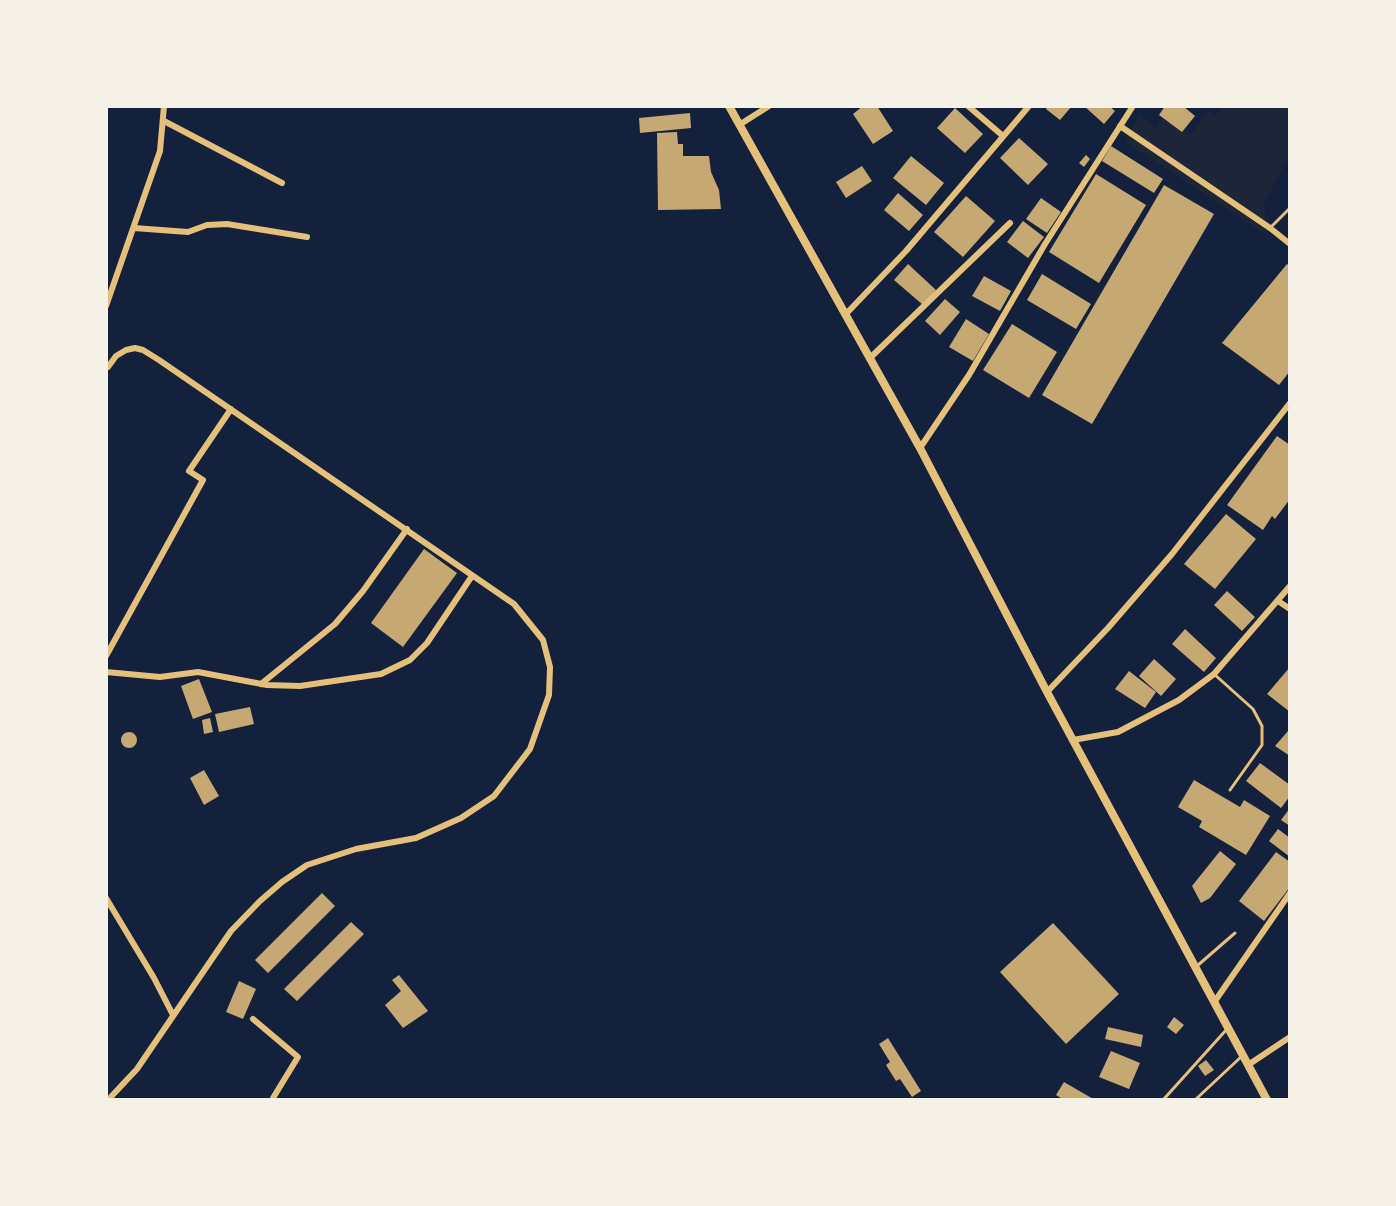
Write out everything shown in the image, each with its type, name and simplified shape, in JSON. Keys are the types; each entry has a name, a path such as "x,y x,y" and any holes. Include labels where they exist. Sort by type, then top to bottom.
{"street":[{"path":"106,306 160,152 165,106"},
{"path":"729,106 920,447 1047,692 1267,1100"},
{"path":"739,125 769,106"},
{"path":"968,106 1004,136"},
{"path":"845,315 906,251 1029,106"},
{"path":"920,447 969,375 1045,244 1133,106"},
{"path":"164,121 282,183"},
{"path":"1120,126 1290,244"},
{"path":"870,358 1010,223"},
{"path":"134,228 188,232 207,225 227,224 307,237"},
{"path":"108,367 116,356 126,350 135,348 143,350 231,409 514,604 543,640 550,667 549,695 530,749 494,796 461,818 416,838 356,849 308,865 282,882 231,931 137,1069 108,1100"},
{"path":"1047,692 1108,628 1172,554 1290,403"},
{"path":"106,656 203,480 189,471 231,409"},
{"path":"261,684 335,624 363,591 407,529"},
{"path":"106,672 160,677 198,672 261,684 300,686 381,674 410,660 427,643 472,576"},
{"path":"1073,740 1118,732 1179,700 1214,674 1290,586"},
{"path":"1278,601 1290,609"},
{"path":"1215,1001 1290,893"},
{"path":"106,897 149,968 173,1015"},
{"path":"253,1019 298,1057 273,1098 275,1100"},
{"path":"1248,1065 1290,1037"}],"lane":[{"path":"1270,228 1290,208"},
{"path":"1214,674 1253,709 1262,726 1262,745 1230,790"},
{"path":"1196,967 1235,933"},
{"path":"1162,1100 1228,1028"},
{"path":"1195,1100 1243,1055"}],"shaded area":[{"path":"1223,107 1289,107 1289,157 1264,203 1267,236 1124,141 1140,113 1155,129 1164,118 1192,134 1208,111 1215,116"}],"building":[{"path":"863,106 877,106 893,131 873,144 853,114"},
{"path":"1048,106 1072,106 1060,120 1046,109"},
{"path":"1084,106 1109,106 1115,111 1104,124"},
{"path":"1165,106 1183,106 1195,116 1182,132 1159,115"},
{"path":"955,108 983,134 965,153 937,128"},
{"path":"690,113 691,128 640,133 639,118"},
{"path":"677,132 678,144 683,144 683,156 709,156 711,172 719,190 721,209 658,210 657,133"},
{"path":"1019,138 1048,164 1028,185 1000,158"},
{"path":"1111,146 1163,179 1154,193 1102,161"},
{"path":"1086,155 1090,159 1084,167 1079,163"},
{"path":"911,156 944,183 926,205 893,178"},
{"path":"862,166 872,181 846,198 836,182"},
{"path":"1096,174 1146,205 1099,283 1049,252"},
{"path":"1164,185 1214,214 1092,424 1042,395"},
{"path":"898,193 923,215 909,231 884,210"},
{"path":"966,196 995,221 963,257 934,232"},
{"path":"1041,198 1061,212 1047,233 1026,219"},
{"path":"1023,221 1044,237 1028,258 1007,242"},
{"path":"908,264 936,290 923,305 894,280"},
{"path":"1287,264 1290,266 1290,371 1279,385 1222,343"},
{"path":"1042,274 1091,304 1076,329 1027,300"},
{"path":"984,276 1011,291 1000,311 972,296"},
{"path":"945,299 960,312 940,335 925,321"},
{"path":"966,319 989,334 973,361 949,347"},
{"path":"1012,324 1057,352 1029,398 983,370"},
{"path":"1277,436 1290,445 1290,499 1275,519 1272,516 1263,530 1227,505"},
{"path":"1226,514 1256,539 1215,589 1184,564"},
{"path":"424,549 457,573 403,647 371,623"},
{"path":"1227,591 1255,617 1242,631 1214,605"},
{"path":"1185,629 1216,658 1204,672 1172,644"},
{"path":"1154,659 1176,679 1161,696 1139,676"},
{"path":"1290,667 1290,712 1267,694"},
{"path":"1129,671 1156,692 1145,708 1115,689"},
{"path":"199,679 212,712 193,719 181,686"},
{"path":"250,707 254,724 219,732 215,714"},
{"path":"210,718 213,732 204,734 202,720"},
{"path":"1288,731 1290,732 1290,756 1275,746"},
{"path":"129,732 137,740 129,748 121,740"},
{"path":"1260,763 1290,785 1290,796 1281,808 1246,781"},
{"path":"204,770 219,796 204,805 190,778"},
{"path":"1194,780 1240,807 1244,800 1270,816 1246,855 1199,827 1202,821 1178,807"},
{"path":"1290,808 1290,826 1281,820"},
{"path":"1278,829 1290,838 1290,857 1269,841"},
{"path":"1220,851 1236,864 1210,898 1201,903 1192,886"},
{"path":"1276,852 1290,862 1290,887 1264,921 1239,901"},
{"path":"322,893 335,906 268,973 255,960"},
{"path":"351,922 364,934 297,1001 284,989"},
{"path":"1053,923 1119,994 1066,1044 1000,972"},
{"path":"399,975 428,1011 403,1028 385,1005 401,991 392,980"},
{"path":"239,981 256,989 243,1019 226,1012"},
{"path":"1174,1017 1184,1025 1176,1034 1167,1027"},
{"path":"1108,1027 1143,1035 1141,1047 1105,1039"},
{"path":"888,1038 921,1091 912,1097 900,1079 896,1081 886,1065 890,1062 879,1044"},
{"path":"1111,1051 1140,1063 1129,1089 1099,1077"},
{"path":"1206,1060 1214,1070 1205,1076 1198,1066"},
{"path":"1064,1082 1095,1100 1064,1100 1056,1095"}]}
